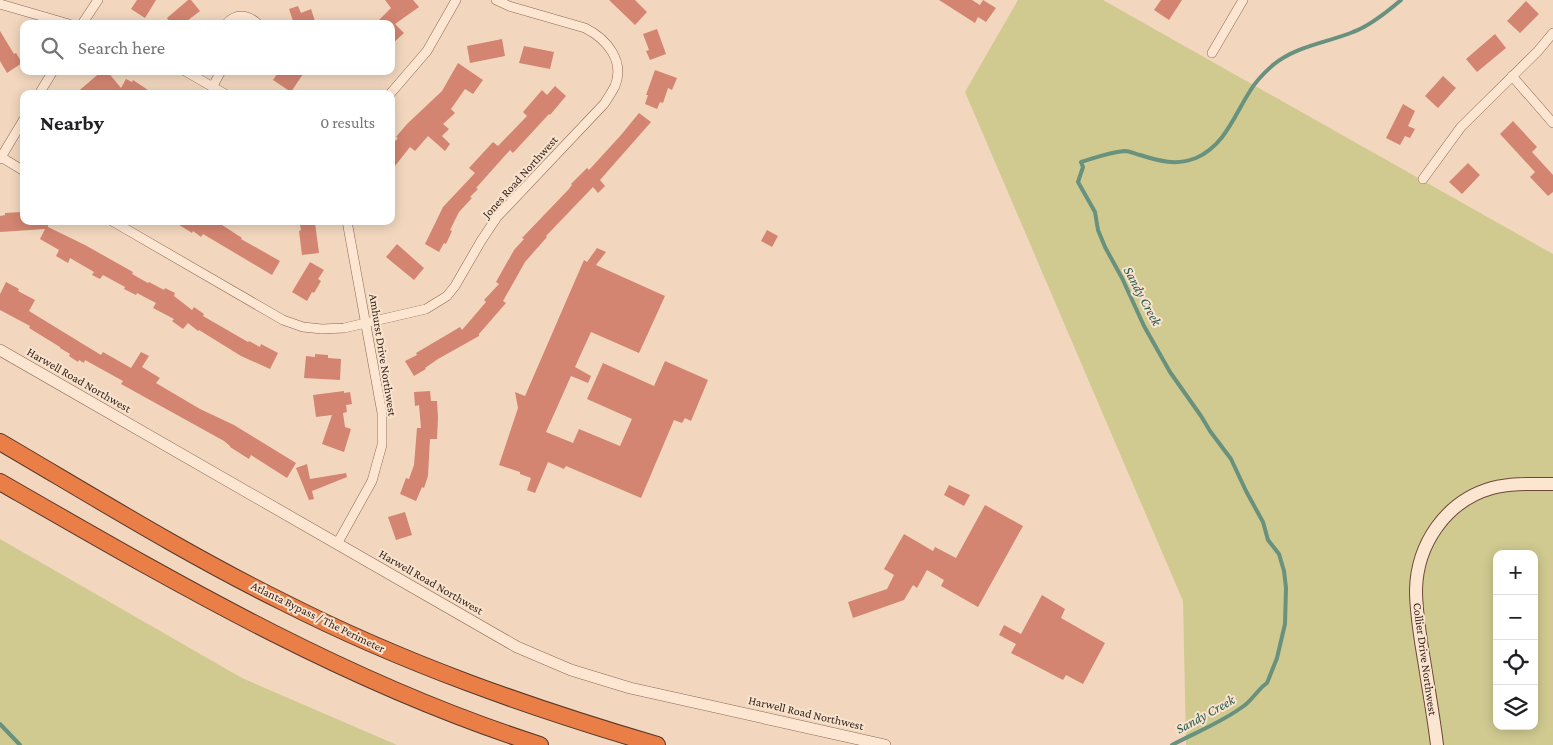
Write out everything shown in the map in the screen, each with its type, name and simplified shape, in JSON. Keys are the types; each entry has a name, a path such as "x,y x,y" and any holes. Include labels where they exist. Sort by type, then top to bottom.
{"highway":[{"name":"Atlanta Bypass / The Perimeter","path":"0,442 181,548 283,603 387,651 508,698 581,723 657,745"},
{"path":"0,482 126,555 288,641 415,699 540,745"}],"main road":[{"name":"Collier Drive Northwest","path":"1438,745 1418,620 1416,590 1423,551 1431,534 1444,517 1458,505 1475,495 1492,488 1521,484 1553,484"}],"street":[{"path":"85,20 98,0"},
{"path":"393,90 427,51 456,0"},
{"name":"Jones Road Northwest","path":"119,225 283,320 303,327 322,329 344,328 426,309 447,296 498,217 604,104 615,85 617,68 614,54 607,43 596,33 585,28 509,6 496,0"},
{"path":"1212,53 1243,0"},
{"path":"0,4 55,20"},
{"path":"231,20 239,16 246,16 254,20"},
{"path":"1423,179 1461,128 1538,51 1553,33"},
{"path":"41,90 51,75"},
{"path":"193,75 218,90"},
{"path":"212,86 219,75"},
{"path":"1512,76 1553,123"},
{"path":"20,126 0,158 20,169"},
{"name":"Amhurst Drive Northwest","path":"337,544 372,481 382,445 382,413 348,225"},
{"name":"Harwell Road Northwest","path":"0,350 517,647 572,670 630,688 885,745"}],"shaded area":[{"path":"1018,0 1103,0 1553,254 1553,745 1186,745 1183,601 965,92"},
{"path":"0,539 242,678 397,745 0,745"}],"building":[{"path":"137,0 156,0 145,18 131,9"},
{"path":"188,0 191,0 200,11 188,20 168,20 167,18"},
{"path":"385,0 413,0 419,7 395,24 395,20 379,20 391,8"},
{"path":"609,0 635,0 647,12 635,25"},
{"path":"939,0 972,0 980,5 983,0 996,8 986,22 978,17 975,23"},
{"path":"1161,0 1182,0 1169,20 1154,10"},
{"path":"1526,1 1539,14 1520,33 1507,21"},
{"path":"298,6 301,13 311,9 315,20 293,20 289,9"},
{"path":"395,24 404,33 395,41"},
{"path":"657,29 666,54 650,60 646,51 649,50 643,34"},
{"path":"0,31 14,54 16,53 20,60 20,64 7,73 0,61"},
{"path":"1495,34 1506,48 1477,72 1466,59"},
{"path":"502,39 505,56 470,63 467,46"},
{"path":"524,46 554,52 550,69 519,63"},
{"path":"458,63 483,80 473,94 465,89 451,109 455,113 443,124 449,129 442,136 450,144 445,151 428,136 415,151 410,147 395,166 395,141 398,138 396,137 442,91"},
{"path":"655,70 677,78 672,90 668,88 663,103 660,102 657,109 645,104 648,95 646,95"},
{"path":"97,75 110,75 121,88 126,79 132,82 133,80 148,90 80,90"},
{"path":"276,75 302,75 292,90 288,90 273,80"},
{"path":"1443,76 1456,88 1438,108 1425,96"},
{"path":"555,86 566,96 513,153 510,150 476,188 478,189 470,197 472,198 459,212 450,230 452,231 446,244 444,243 439,252 425,244 443,207 475,173 469,168 493,142 498,146 527,116 523,112 542,90 547,95"},
{"path":"1403,104 1415,111 1408,126 1415,129 1410,138 1405,136 1400,145 1386,138"},
{"path":"639,113 651,122 600,180 605,186 598,193 593,187 546,236 525,262 503,301 506,303 479,336 438,359 414,376 405,361 460,327 462,330 486,302 484,300 499,284 496,282 514,250 524,239 522,238 568,190 571,184 587,168 589,170"},
{"path":"1513,121 1537,147 1532,152 1553,175 1553,192 1548,196 1530,177 1535,172 1500,134"},
{"path":"1468,163 1480,175 1462,194 1449,182"},
{"path":"20,212 20,225 48,225 48,227 133,272 132,274 148,283 175,293 174,296 192,310 194,307 204,314 203,316 248,342 260,347 261,344 278,353 270,369 241,356 198,331 188,323 183,329 172,321 174,319 153,308 156,303 137,293 136,295 124,289 125,287 103,275 100,279 92,275 94,272 70,258 68,263 56,256 59,250 40,239 45,229 0,232 0,216 5,215 5,213"},
{"path":"179,225 222,225 241,239 280,261 272,275 203,234 201,237 193,231 192,233"},
{"path":"300,225 315,225 319,253 302,255 299,231 301,230"},
{"path":"767,230 778,236 772,247 761,241"},
{"path":"397,244 424,268 414,280 386,257"},
{"path":"597,248 606,252 596,265 665,296 639,353 591,332 575,367 591,376 588,383 571,376 546,432 573,443 579,429 620,446 632,419 587,399 603,363 654,386 665,361 708,380 691,421 685,418 682,423 674,420 641,498 566,466 564,469 548,462 535,493 527,490 531,478 499,465 518,408 515,392 525,396 584,260 587,262"},
{"path":"310,262 324,270 318,279 321,281 307,301 292,292"},
{"path":"6,282 35,300 29,311 101,355 103,352 131,368 141,352 149,356 142,367 160,378 156,383 200,409 234,425 296,463 287,478 251,455 249,459 224,441 121,384 123,381 85,360 84,363 79,360 78,362 60,347 29,328 30,326 0,310 0,294"},
{"path":"315,354 341,359 340,380 304,378 306,356 315,357"},
{"path":"344,391 344,393 350,392 352,404 346,405 347,412 343,413 345,427 351,429 344,452 322,444 332,415 316,417 313,395"},
{"path":"430,391 431,401 437,401 437,439 430,439 428,476 424,488 422,487 416,501 400,494 406,478 409,479 414,465 417,428 421,428 419,405 415,406 414,392"},
{"path":"307,464 310,479 346,473 347,477 312,491 314,499 309,500 296,468"},
{"path":"949,485 970,495 964,506 944,495"},
{"path":"985,505 1023,526 978,607 941,586 944,580 927,570 917,588 913,585 904,600 853,618 848,602 887,589 894,575 884,569 904,534 933,551 935,547 956,558"},
{"path":"405,512 412,535 396,540 388,517"},
{"path":"1042,595 1065,609 1061,618 1105,643 1083,684 1066,675 1063,680 1011,653 1016,644 999,635 1004,625 1021,634"}],"waterway":[{"name":"Sandy Creek","path":"1172,745 1237,711 1248,703 1267,683 1277,658 1285,624 1286,588 1284,571 1279,554 1268,540 1263,522 1231,459 1170,372 1144,326 1122,278 1105,247 1098,230 1095,212 1078,182 1083,167 1081,162 1125,151 1168,162 1181,162 1196,158 1222,138 1252,87 1273,65 1291,53 1343,36 1366,26 1401,0"},
{"name":"Sandy Creek","path":"0,724 20,745"}]}
